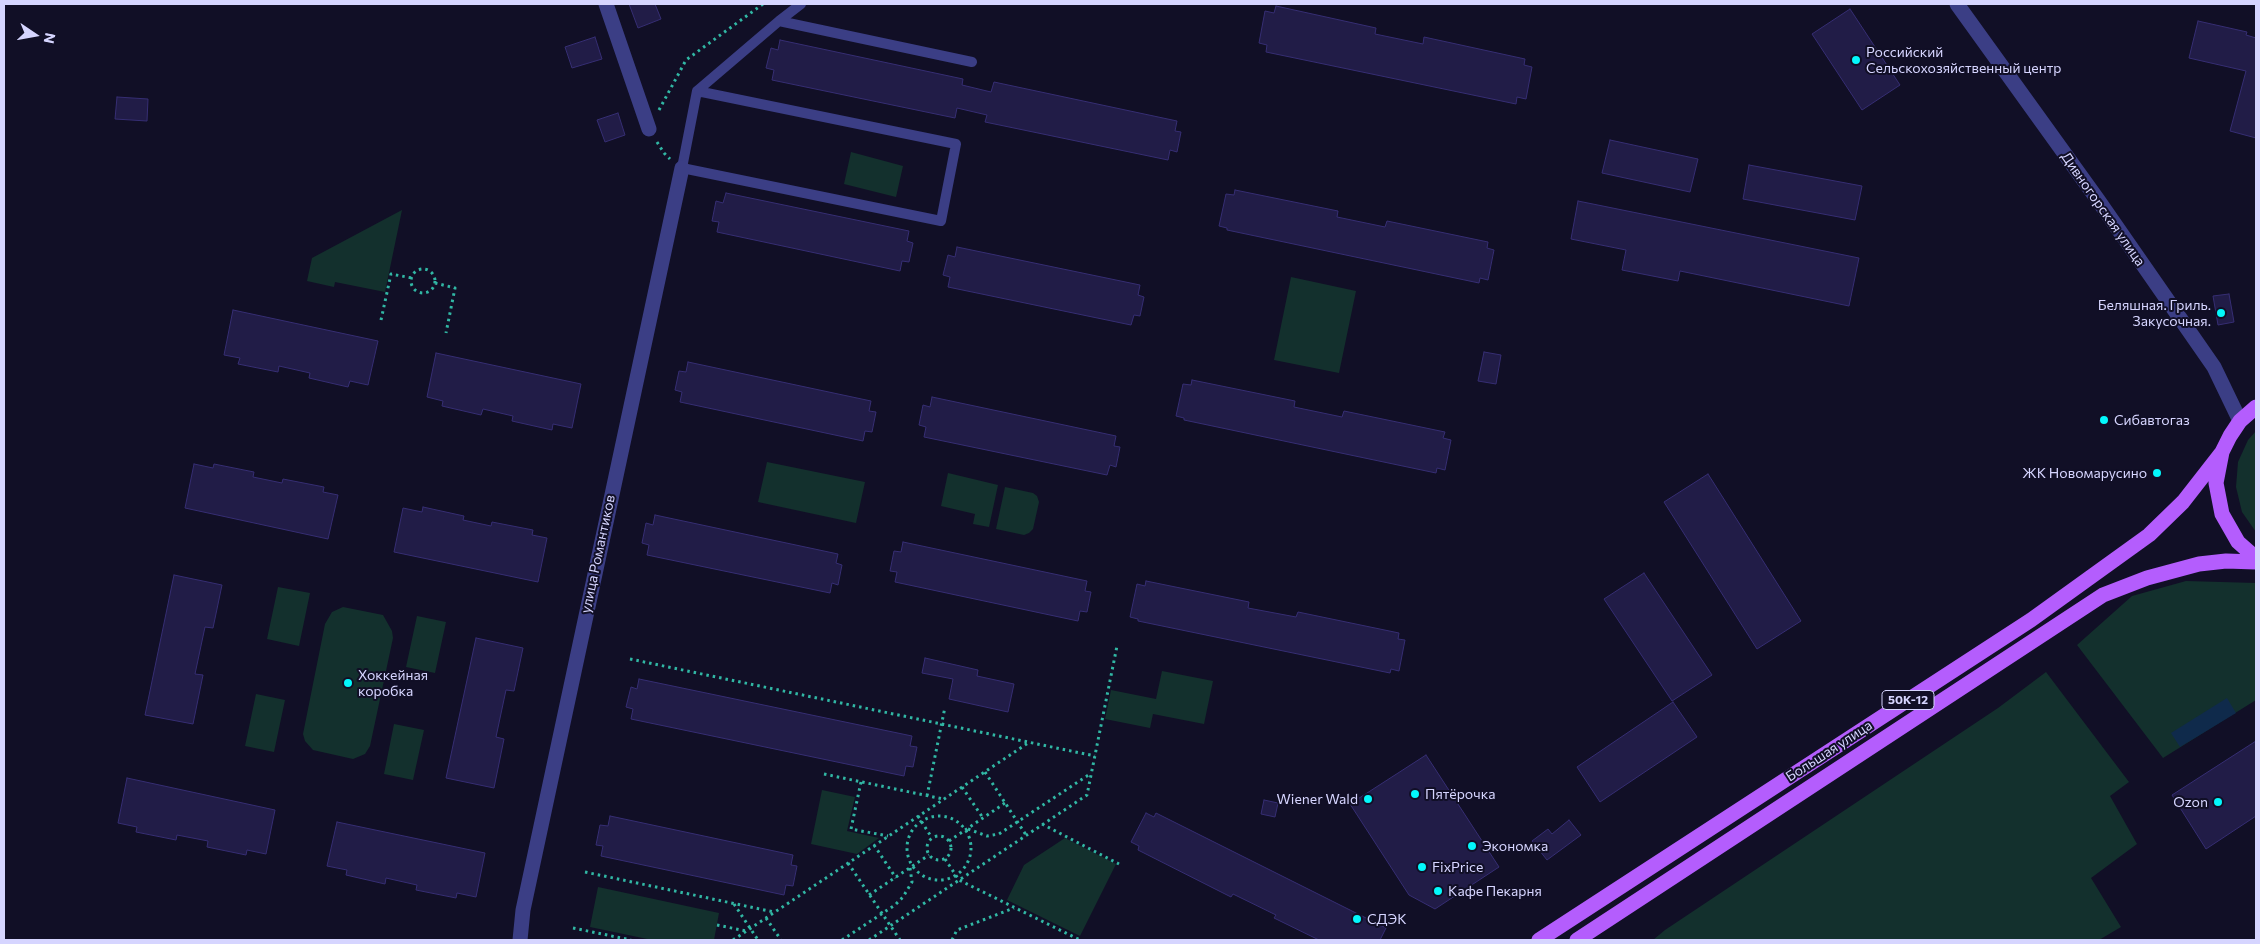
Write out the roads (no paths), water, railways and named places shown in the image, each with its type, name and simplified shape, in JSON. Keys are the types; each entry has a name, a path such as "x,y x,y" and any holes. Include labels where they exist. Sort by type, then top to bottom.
{"main road":[{"name":"50К-12","path":"2256,407 2240,421 2230,436 2222,452 2216,483 2222,514 2238,542 2256,558"},
{"name":"Большая улица","path":"1539,940 2031,620 2149,534 2184,502 2222,452"},
{"name":"Большая улица","path":"1577,940 2103,595 2147,578 2199,564 2226,561 2256,562"}],"street":[{"path":"606,4 650,129"},
{"name":"Дивногорская улица","path":"1957,4 2098,200 2214,367 2240,421"},
{"name":"улица Романтиков","path":"520,940 527,891 682,168"}],"lane":[{"path":"698,91 956,144 940,221 682,168 698,91 801,4"},
{"path":"779,21 972,62"}],"water":[{"path":"2227,698 2236,713 2180,747 2171,733"}],"place":[{"name":"Российский Сельскохозяйственный центр","path":"1856,60"},
{"name":"Беляшная. Гриль. Закусочная.","path":"2221,313"},
{"name":"Сибавтогаз","path":"2104,420"},
{"name":"ЖК Новомарусино","path":"2157,473"},
{"name":"Хоккейная коробка","path":"348,683"},
{"name":"Пятёрочка","path":"1415,794"},
{"name":"Wiener Wald","path":"1368,799"},
{"name":"Ozon","path":"2218,802"},
{"name":"Экономка","path":"1472,846"},
{"name":"FixPrice","path":"1422,867"},
{"name":"Кафе Пекарня","path":"1438,891"},
{"name":"СДЭК","path":"1357,919"}]}
